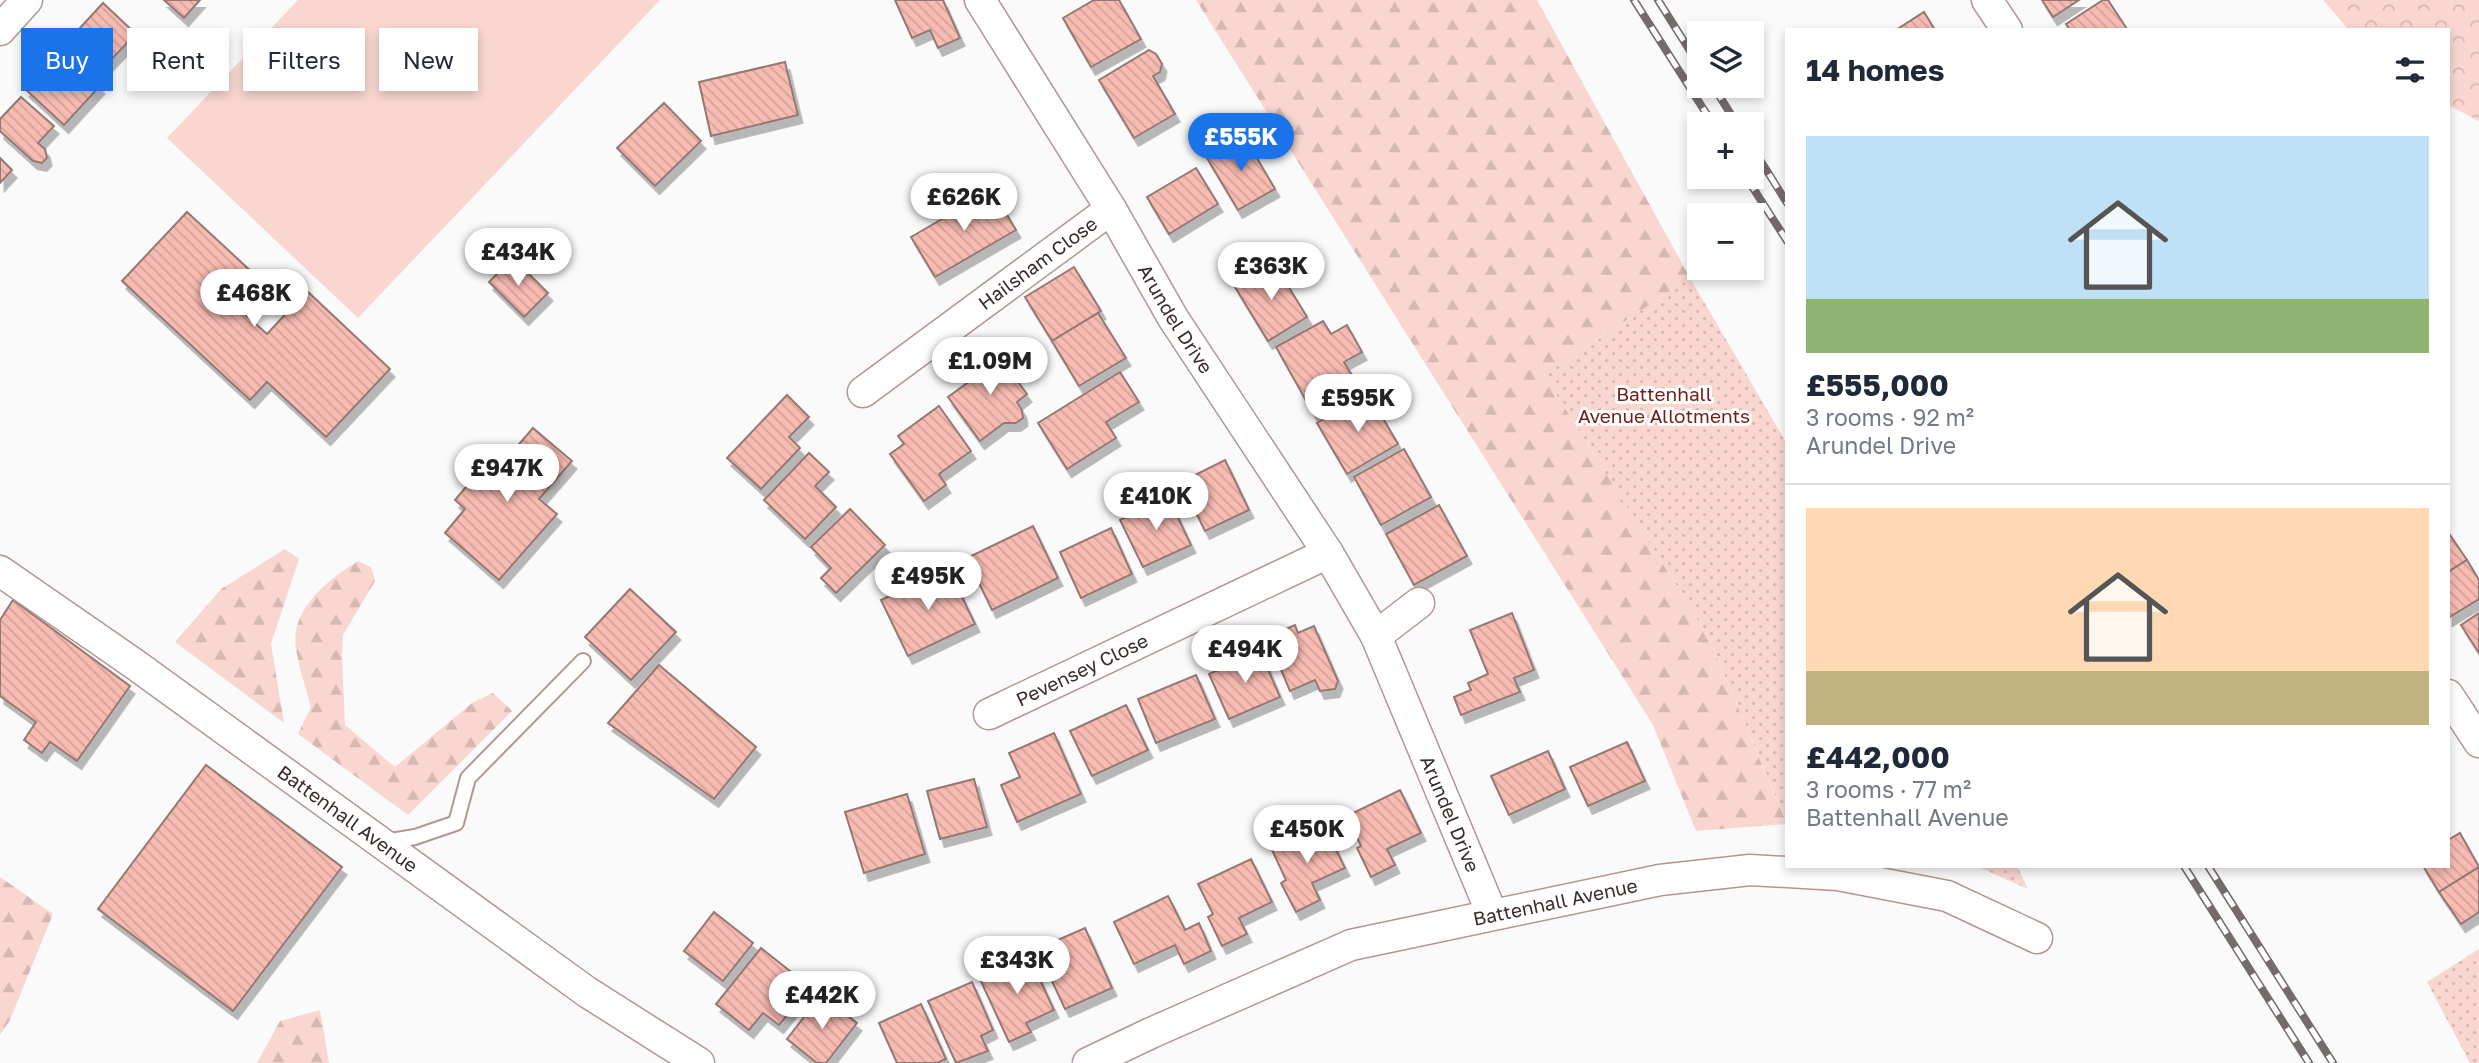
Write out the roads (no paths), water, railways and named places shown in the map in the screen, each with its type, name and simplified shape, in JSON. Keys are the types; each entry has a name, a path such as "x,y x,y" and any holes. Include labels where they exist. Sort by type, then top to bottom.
{"street":[{"path":"0,30 27,0"},
{"name":"Arundel Drive","path":"980,0 1111,209 1173,317 1328,554 1376,636 1492,914"},
{"path":"1987,0 2006,28"},
{"name":"Hailsham Close","path":"863,392 1111,209"},
{"name":"Pevensey Close","path":"989,714 1328,554"},
{"name":"Battenhall Avenue","path":"0,571 145,671 587,992 699,1063"},
{"path":"1376,636 1419,603"},
{"path":"2450,698 2479,742"},
{"name":"Battenhall Avenue","path":"1088,1063 1151,1032 1351,945 1660,880 1750,870 1838,875 1947,896 2036,938"}],"lane":[{"path":"380,842 415,837 456,823 468,778 583,662"}],"railway":[{"path":"1634,0 1705,112"},
{"path":"1658,0 1687,46"},
{"path":"1721,98 1729,112"},
{"path":"1764,166 1785,200"},
{"path":"1754,189 1785,238"},
{"path":"2185,868 2309,1063"},
{"path":"2209,868 2333,1063"}],"park label":[{"name":"Battenhall Avenue Allotments","path":"1664,405"}]}
